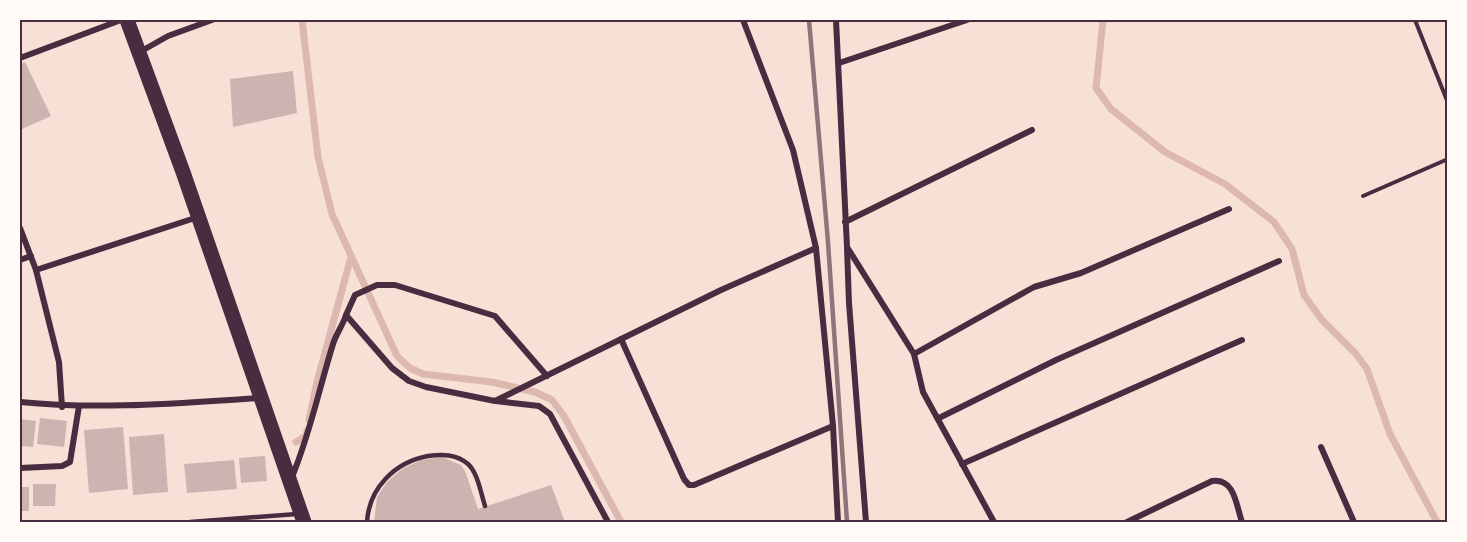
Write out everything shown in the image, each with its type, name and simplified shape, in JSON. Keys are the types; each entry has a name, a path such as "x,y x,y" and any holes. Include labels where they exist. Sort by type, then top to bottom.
{"main road":[{"path":"126,20 198,217 303,518"}],"street":[{"path":"20,58 121,20"},
{"path":"138,53 168,36 212,20"},
{"path":"743,20 794,150 816,248 833,426 838,522"},
{"path":"837,20 849,303 866,522"},
{"path":"839,63 967,20"},
{"path":"845,222 1032,130"},
{"path":"914,354 1034,287 1081,273 1229,209"},
{"path":"36,270 198,217"},
{"path":"20,228 36,270 59,362 62,406"},
{"path":"847,247 914,354 922,392 939,418 993,522"},
{"path":"495,401 721,290 816,248"},
{"path":"20,260 31,256"},
{"path":"939,418 1056,360 1279,261"},
{"path":"290,482 306,444 334,342 344,324 351,301 357,293 376,285 394,285 495,316 548,376"},
{"path":"346,315 392,368 409,381 426,387 495,401 539,406 549,414 608,522"},
{"path":"621,339 684,479 689,484 694,485 833,426"},
{"path":"962,464 1242,340"},
{"path":"20,402 115,407 260,398"},
{"path":"20,468 62,466 70,462 79,406"},
{"path":"1321,447 1354,522"},
{"path":"1127,522 1212,481 1219,480 1225,481 1231,489 1242,522"}],"lane":[{"path":"367,522 371,502 382,482 412,460 440,454 457,457 472,468 485,506"},
{"path":"190,522 303,518"}],"path":[{"path":"1415,20 1448,103"},
{"path":"1363,196 1448,159"}],"building":[{"path":"25,62 51,116 20,130 20,64"},
{"path":"293,71 297,113 233,127 230,79"},
{"path":"40,418 67,421 64,447 37,444"},
{"path":"20,419 36,421 33,447 20,446"},
{"path":"123,427 128,489 89,493 84,430"},
{"path":"164,434 168,492 133,495 129,437"},
{"path":"265,456 267,481 241,483 239,458"},
{"path":"442,457 461,465 478,509 551,485 565,522 374,522 377,497 387,482 402,469 421,460"},
{"path":"234,460 237,489 187,493 184,464"},
{"path":"33,484 56,484 55,506 33,506"},
{"path":"20,487 29,487 29,511 20,511"}],"waterway":[{"path":"302,20 318,157 332,214 397,356 410,368 423,374 492,382 535,392 552,400 564,416 621,522"},
{"path":"1103,20 1096,88 1111,109 1165,152 1225,184 1274,222 1292,249 1304,295 1322,320 1356,354 1367,369 1390,434 1437,522"},
{"path":"309,420 351,257"},
{"path":"296,442 306,436 307,431"}],"railway":[{"path":"809,20 828,242 847,522"}]}
